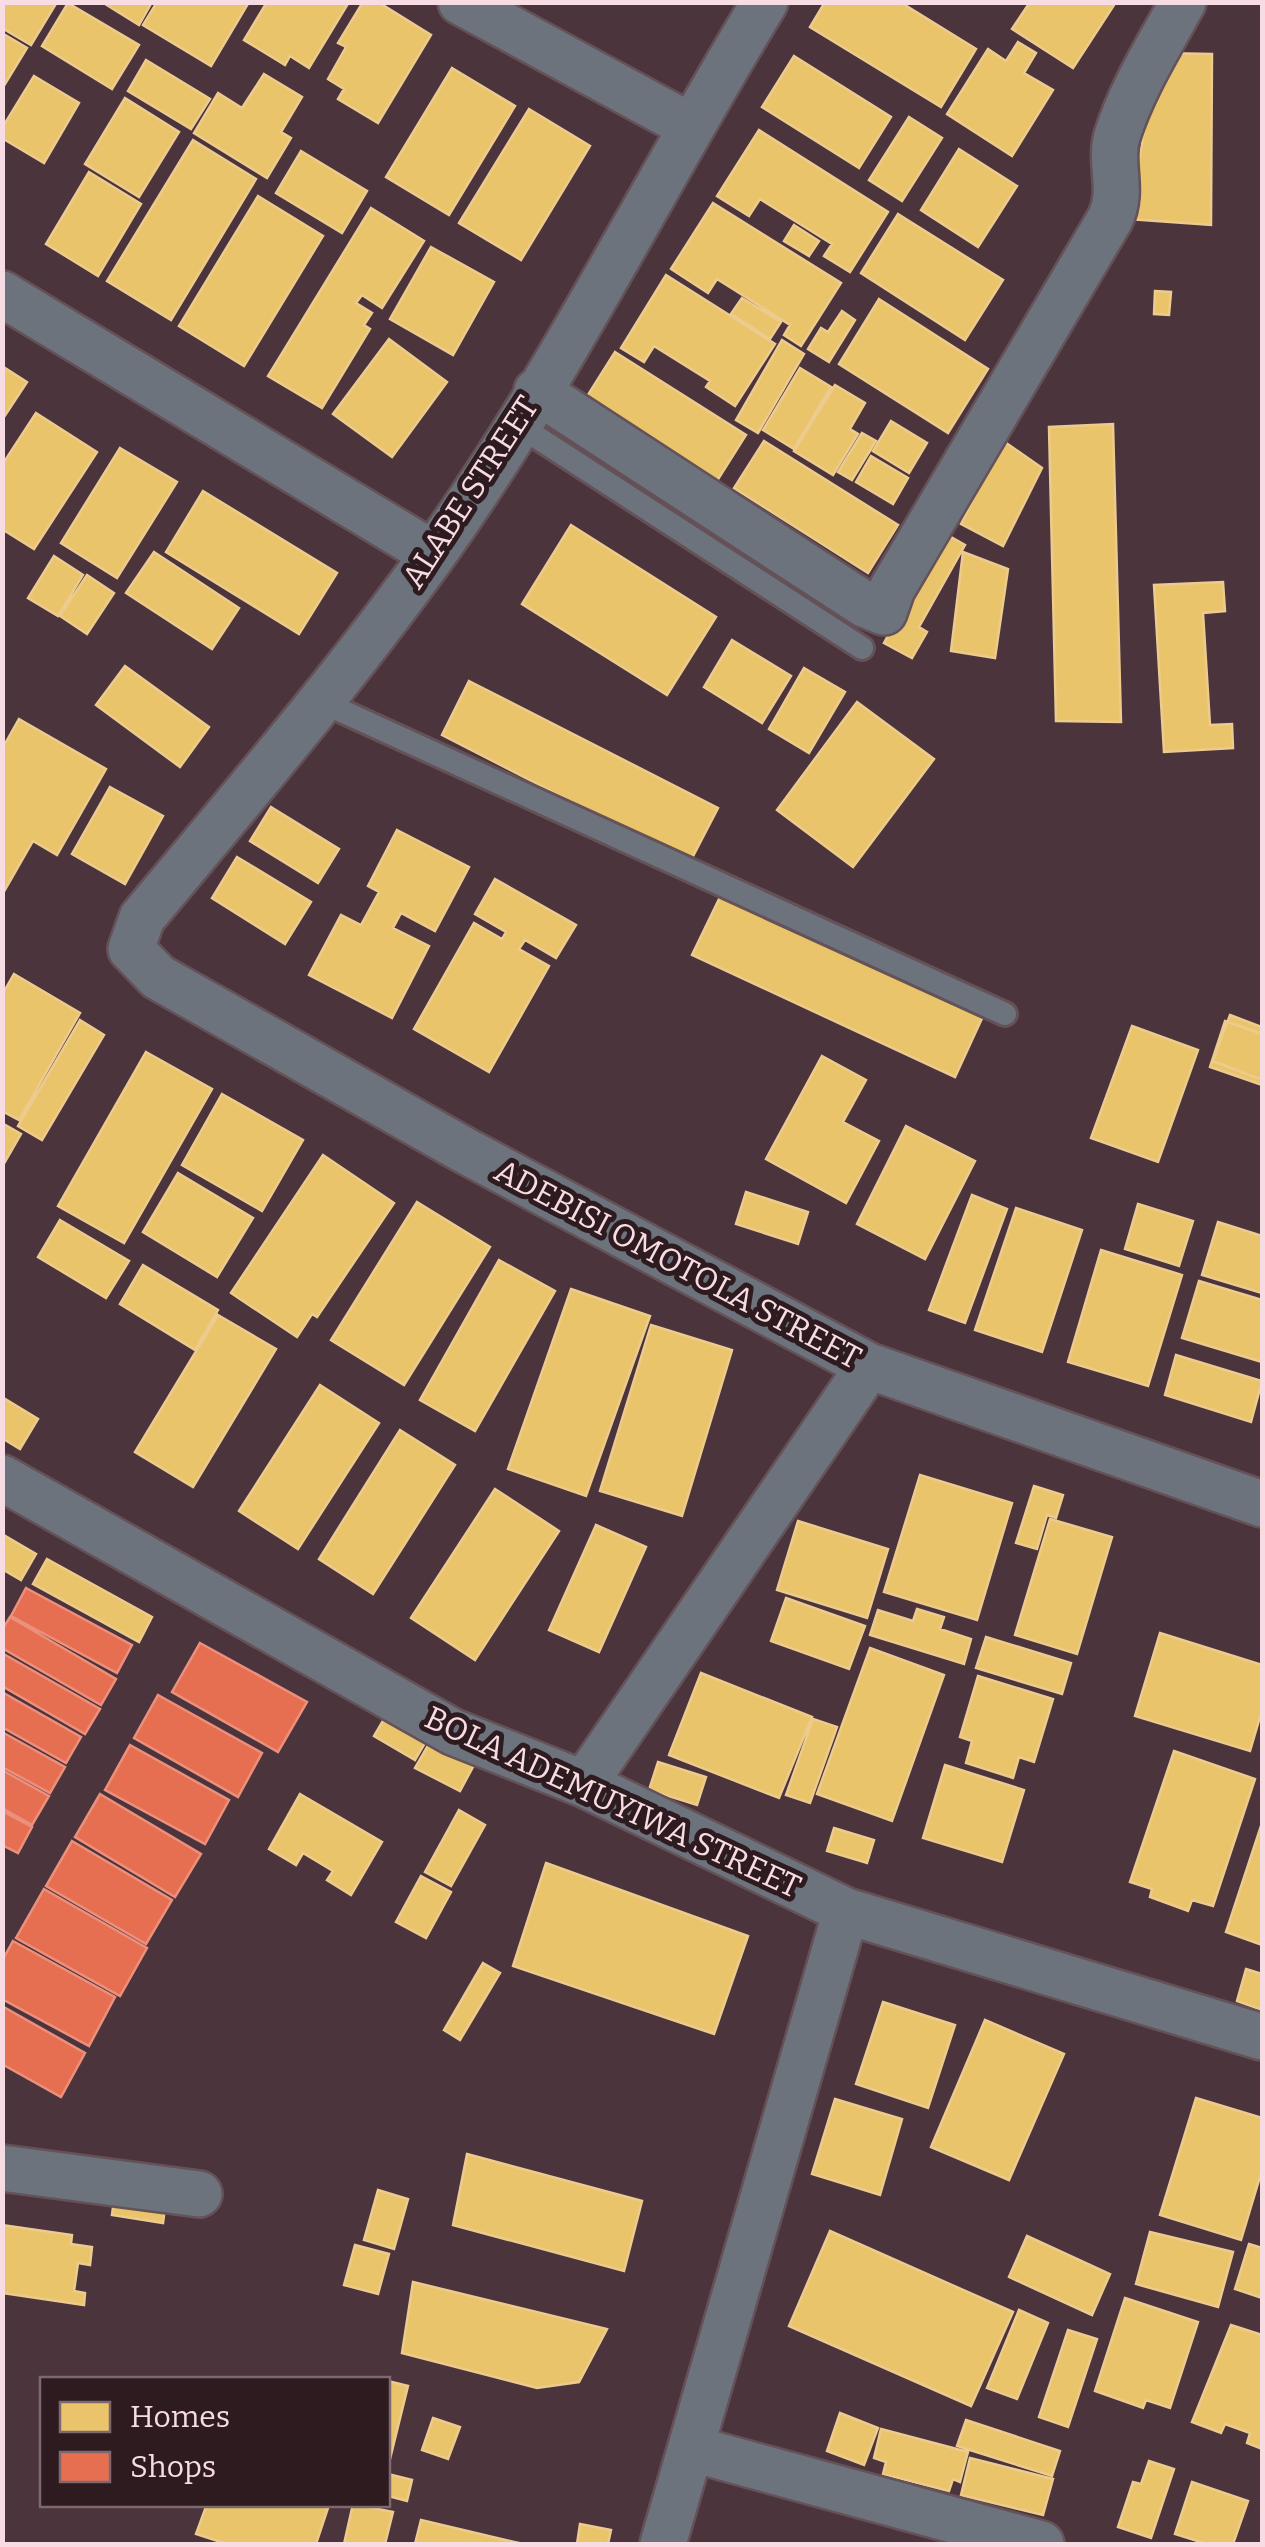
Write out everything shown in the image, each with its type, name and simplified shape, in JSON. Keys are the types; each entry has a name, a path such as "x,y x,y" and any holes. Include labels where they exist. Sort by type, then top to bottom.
{"street":[{"path":"461,2 690,126"},
{"name":"ALABE STREET","path":"131,949 142,918 322,702 433,554 528,408 765,2"},
{"path":"528,408 864,604 884,612 892,588 1110,219 1118,202 1116,140 1129,102 1182,2"},
{"path":"2,294 433,554"},
{"name":"ADEBISI OMOTOLA STREET","path":"131,949 158,977 345,1083 869,1366 1262,1504"},
{"path":"584,1784 869,1366"},
{"name":"BOLA ADEMUYIWA STREET","path":"2,1478 452,1732 584,1784 846,1910 1262,2037"},
{"path":"663,2544 846,1910"},
{"path":"2,2168 199,2194"},
{"path":"692,2450 1041,2544"}],"lane":[{"path":"528,408 862,648"},
{"path":"322,702 1005,1014"}],"building: Homes":[{"path":"2,2 57,2 31,45 2,28"},
{"path":"102,2 152,2 139,25"},
{"path":"157,2 249,2 211,66 143,25"},
{"path":"267,2 349,2 309,68 290,56 285,65 244,40"},
{"path":"363,2 378,2 431,35 378,123 338,99 344,89 328,79 346,47 338,43"},
{"path":"825,2 900,2 976,49 941,107 810,27"},
{"path":"1030,2 1116,2 1073,68 1012,29"},
{"path":"68,3 139,45 112,89 42,46"},
{"path":"2,33 27,48 2,89"},
{"path":"1018,42 1036,53 1024,73 1053,90 1012,156 947,114 988,49 1006,61"},
{"path":"1158,53 1212,54 1211,225 1129,219"},
{"path":"794,56 891,117 859,168 762,107"},
{"path":"146,60 210,99 191,129 128,91"},
{"path":"452,68 515,106 449,215 386,177"},
{"path":"264,74 302,97 281,132 291,138 267,178 194,133 218,93 242,108"},
{"path":"34,76 79,103 44,163 2,138 2,128"},
{"path":"125,98 179,132 139,197 85,164"},
{"path":"529,109 590,146 521,260 459,223"},
{"path":"909,117 942,138 902,201 869,180"},
{"path":"759,130 888,212 850,272 824,256 832,244 760,199 749,216 717,196"},
{"path":"193,140 256,179 171,320 107,281"},
{"path":"959,149 1017,186 978,247 921,210"},
{"path":"301,151 367,191 342,233 276,193"},
{"path":"89,172 141,204 98,276 46,244"},
{"path":"258,196 323,236 244,366 179,326"},
{"path":"713,203 841,283 801,346 784,335 790,325 717,279 708,293 671,269"},
{"path":"371,208 424,241 382,308 362,295 356,303 372,313 364,325 370,329 322,408 268,376"},
{"path":"898,214 1003,280 965,340 861,273"},
{"path":"794,225 819,241 809,256 784,241"},
{"path":"431,247 494,282 453,355 390,319"},
{"path":"666,275 775,344 735,406 706,387 710,381 654,346 644,362 621,348"},
{"path":"1155,291 1171,292 1169,315 1154,314"},
{"path":"742,298 781,322 770,339 731,314"},
{"path":"879,299 988,369 948,433 839,364"},
{"path":"842,311 855,320 829,362 808,349 821,328 828,332"},
{"path":"389,339 447,382 392,457 333,414"},
{"path":"782,340 804,354 758,433 736,420"},
{"path":"615,352 746,435 710,492 579,409"},
{"path":"2,366 27,382 2,420"},
{"path":"800,368 831,387 794,449 763,430"},
{"path":"835,385 865,403 850,429 858,434 833,475 794,451"},
{"path":"36,413 97,452 34,549 2,529 2,465"},
{"path":"891,421 927,443 909,473 873,451"},
{"path":"1113,424 1121,722 1056,721 1049,427"},
{"path":"862,433 876,441 852,480 838,472"},
{"path":"1002,440 1042,468 1003,546 961,524"},
{"path":"764,441 898,525 868,573 734,488"},
{"path":"120,448 177,482 117,578 61,543"},
{"path":"871,456 908,478 893,504 856,482"},
{"path":"203,491 337,573 299,634 166,552"},
{"path":"571,525 716,617 667,695 522,604"},
{"path":"944,533 965,545 919,627 927,632 912,658 884,643"},
{"path":"154,552 239,608 212,649 126,593"},
{"path":"963,552 1008,569 995,658 951,651"},
{"path":"54,556 83,575 58,616 28,598"},
{"path":"87,575 114,593 87,634 60,616"},
{"path":"1223,582 1225,611 1203,613 1210,725 1232,724 1233,748 1164,752 1154,585"},
{"path":"732,640 791,676 762,723 704,687"},
{"path":"125,666 209,727 180,767 96,705"},
{"path":"804,668 845,692 809,753 769,729"},
{"path":"469,681 718,808 690,862 442,735"},
{"path":"857,702 934,759 853,867 777,810"},
{"path":"19,719 106,769 57,855 33,841 2,895 2,749"},
{"path":"110,787 163,816 125,884 72,854"},
{"path":"271,807 339,849 318,883 250,841"},
{"path":"397,830 469,867 435,931 401,913 393,928 429,946 392,1018 309,975 341,915 361,925 379,892 368,886"},
{"path":"237,857 311,902 285,944 212,898"},
{"path":"495,879 576,925 556,958 525,940 519,949 549,966 489,1072 414,1029 474,923 502,939 506,932 475,914"},
{"path":"723,891 984,1014 955,1077 692,955"},
{"path":"14,974 80,1013 19,1120 2,1111 2,995"},
{"path":"1230,1015 1262,1027 1262,1080 1213,1061"},
{"path":"80,1020 104,1035 42,1140 18,1126"},
{"path":"1225,1021 1262,1034 1262,1085 1210,1067"},
{"path":"1132,1026 1198,1050 1158,1162 1091,1138"},
{"path":"146,1052 212,1089 124,1243 58,1206"},
{"path":"822,1056 866,1080 843,1122 879,1141 846,1203 766,1159"},
{"path":"222,1094 303,1140 262,1211 182,1165"},
{"path":"2,1123 21,1134 2,1167"},
{"path":"906,1126 975,1161 925,1259 857,1224"},
{"path":"323,1155 394,1203 317,1317 312,1314 297,1337 231,1293"},
{"path":"178,1173 253,1218 217,1277 143,1232"},
{"path":"746,1192 808,1212 798,1244 736,1224"},
{"path":"972,1195 1007,1209 965,1323 929,1310"},
{"path":"417,1202 490,1247 404,1385 331,1340"},
{"path":"1138,1204 1193,1221 1179,1266 1125,1249"},
{"path":"1016,1208 1082,1230 1042,1352 975,1330"},
{"path":"60,1220 129,1261 106,1298 38,1257"},
{"path":"1218,1222 1262,1236 1262,1293 1202,1275"},
{"path":"1101,1250 1182,1275 1148,1386 1068,1362"},
{"path":"499,1260 555,1291 475,1431 420,1400"},
{"path":"143,1265 218,1310 195,1350 120,1304"},
{"path":"1199,1281 1262,1300 1262,1362 1182,1338"},
{"path":"571,1289 650,1316 586,1496 508,1469"},
{"path":"218,1315 276,1349 193,1487 135,1452"},
{"path":"651,1325 732,1350 682,1516 600,1491"},
{"path":"1176,1355 1262,1381 1251,1422 1165,1395"},
{"path":"320,1385 379,1423 298,1549 239,1511"},
{"path":"2,1397 38,1419 20,1449 2,1438"},
{"path":"400,1430 455,1465 373,1594 319,1559"},
{"path":"920,1475 1012,1503 977,1620 884,1592"},
{"path":"1034,1486 1063,1495 1056,1518 1047,1515 1037,1549 1016,1543"},
{"path":"495,1489 559,1531 475,1660 411,1618"},
{"path":"1050,1519 1112,1537 1077,1654 1015,1635"},
{"path":"798,1521 888,1549 867,1618 777,1590"},
{"path":"596,1525 646,1547 599,1652 549,1630"},
{"path":"2,1534 36,1554 21,1580 2,1569"},
{"path":"47,1559 152,1617 139,1642 33,1584"},
{"path":"786,1598 865,1626 849,1669 771,1641"},
{"path":"917,1609 944,1617 940,1629 971,1639 964,1664 870,1635 878,1610 913,1621"},
{"path":"1160,1633 1262,1665 1262,1710 1250,1751 1135,1716"},
{"path":"986,1637 1071,1663 1062,1694 976,1668"},
{"path":"870,1648 944,1675 892,1821 817,1794"},
{"path":"701,1673 812,1717 779,1798 669,1755"},
{"path":"978,1676 1053,1699 1034,1762 1019,1757 1013,1778 966,1763 972,1741 960,1737"},
{"path":"384,1719 425,1743 415,1760 374,1736"},
{"path":"813,1719 837,1727 810,1803 786,1795"},
{"path":"430,1742 474,1765 460,1791 415,1768"},
{"path":"1174,1751 1255,1779 1213,1906 1192,1900 1188,1911 1150,1897 1152,1889 1130,1882"},
{"path":"658,1762 706,1777 697,1805 649,1790"},
{"path":"945,1765 1024,1790 1002,1862 923,1838"},
{"path":"300,1794 382,1842 351,1895 327,1880 333,1871 303,1853 296,1865 269,1849"},
{"path":"459,1810 485,1825 451,1886 425,1872"},
{"path":"1262,1823 1262,1945 1226,1932"},
{"path":"834,1828 874,1840 867,1863 827,1851"},
{"path":"546,1863 748,1936 714,2034 513,1966"},
{"path":"421,1876 451,1892 426,1938 396,1922"},
{"path":"483,1963 500,1973 460,2040 444,2030"},
{"path":"1246,1969 1262,1974 1262,2010 1237,2001"},
{"path":"883,2002 955,2025 928,2108 856,2084"},
{"path":"985,2020 1064,2054 1009,2180 931,2147"},
{"path":"1196,2098 1262,2118 1262,2170 1241,2240 1160,2215"},
{"path":"835,2099 902,2119 880,2195 812,2174"},
{"path":"467,2154 642,2201 624,2271 453,2225"},
{"path":"378,2190 408,2199 394,2249 364,2240"},
{"path":"115,2192 166,2199 163,2223 112,2215"},
{"path":"2,2225 72,2235 71,2244 92,2247 90,2265 78,2263 74,2291 85,2293 84,2305 2,2293"},
{"path":"830,2231 1013,2312 971,2406 789,2326"},
{"path":"1150,2232 1233,2252 1218,2307 1136,2284"},
{"path":"1027,2236 1110,2274 1092,2315 1009,2277"},
{"path":"1249,2244 1262,2248 1262,2298 1235,2289"},
{"path":"355,2245 389,2254 378,2294 344,2285"},
{"path":"413,2282 607,2329 579,2382 537,2388 402,2353"},
{"path":"1125,2298 1198,2322 1170,2408 1146,2400 1143,2408 1095,2391"},
{"path":"1019,2310 1048,2323 1017,2399 987,2388"},
{"path":"1231,2325 1262,2335 1262,2449 1247,2443 1250,2433 1225,2424 1221,2433 1192,2422"},
{"path":"1068,2330 1097,2339 1068,2427 1039,2417"},
{"path":"390,2382 408,2386 390,2459"},
{"path":"840,2413 878,2428 864,2465 827,2451"},
{"path":"433,2418 460,2427 448,2459 422,2450"},
{"path":"966,2420 1060,2451 1052,2476 957,2446"},
{"path":"881,2429 968,2452 960,2482 953,2479 949,2491 883,2474 886,2462 874,2458"},
{"path":"970,2458 1053,2479 1043,2515 961,2495"},
{"path":"1149,2461 1174,2469 1151,2538 1118,2527 1133,2482 1141,2484"},
{"path":"390,2474 412,2480 407,2501 390,2497"},
{"path":"1192,2482 1248,2501 1233,2544 1207,2544 1175,2534"},
{"path":"206,2507 328,2508 316,2544 227,2544 196,2534"},
{"path":"352,2507 393,2512 385,2544 344,2544"},
{"path":"421,2520 523,2544 415,2544"},
{"path":"580,2524 611,2530 608,2544 577,2544"}],"building: Shops":[{"path":"26,1588 132,1645 117,1673 11,1616"},
{"path":"10,1617 116,1679 101,1705 2,1648 2,1630"},
{"path":"200,1643 307,1702 278,1752 172,1692"},
{"path":"2,1653 100,1709 85,1734 2,1686"},
{"path":"2,1692 81,1737 66,1763 2,1727"},
{"path":"158,1695 262,1753 238,1797 134,1738"},
{"path":"2,1732 65,1767 50,1793 2,1767"},
{"path":"130,1745 229,1800 205,1844 105,1790"},
{"path":"2,1770 49,1796 32,1825 2,1808"},
{"path":"100,1794 201,1854 175,1897 75,1837"},
{"path":"2,1811 32,1827 18,1853 2,1845"},
{"path":"72,1841 172,1900 146,1944 46,1886"},
{"path":"44,1889 147,1948 120,1996 16,1938"},
{"path":"13,1941 115,1997 89,2046 2,1999 2,1961"},
{"path":"2,2006 85,2053 61,2097 2,2064"}]}
